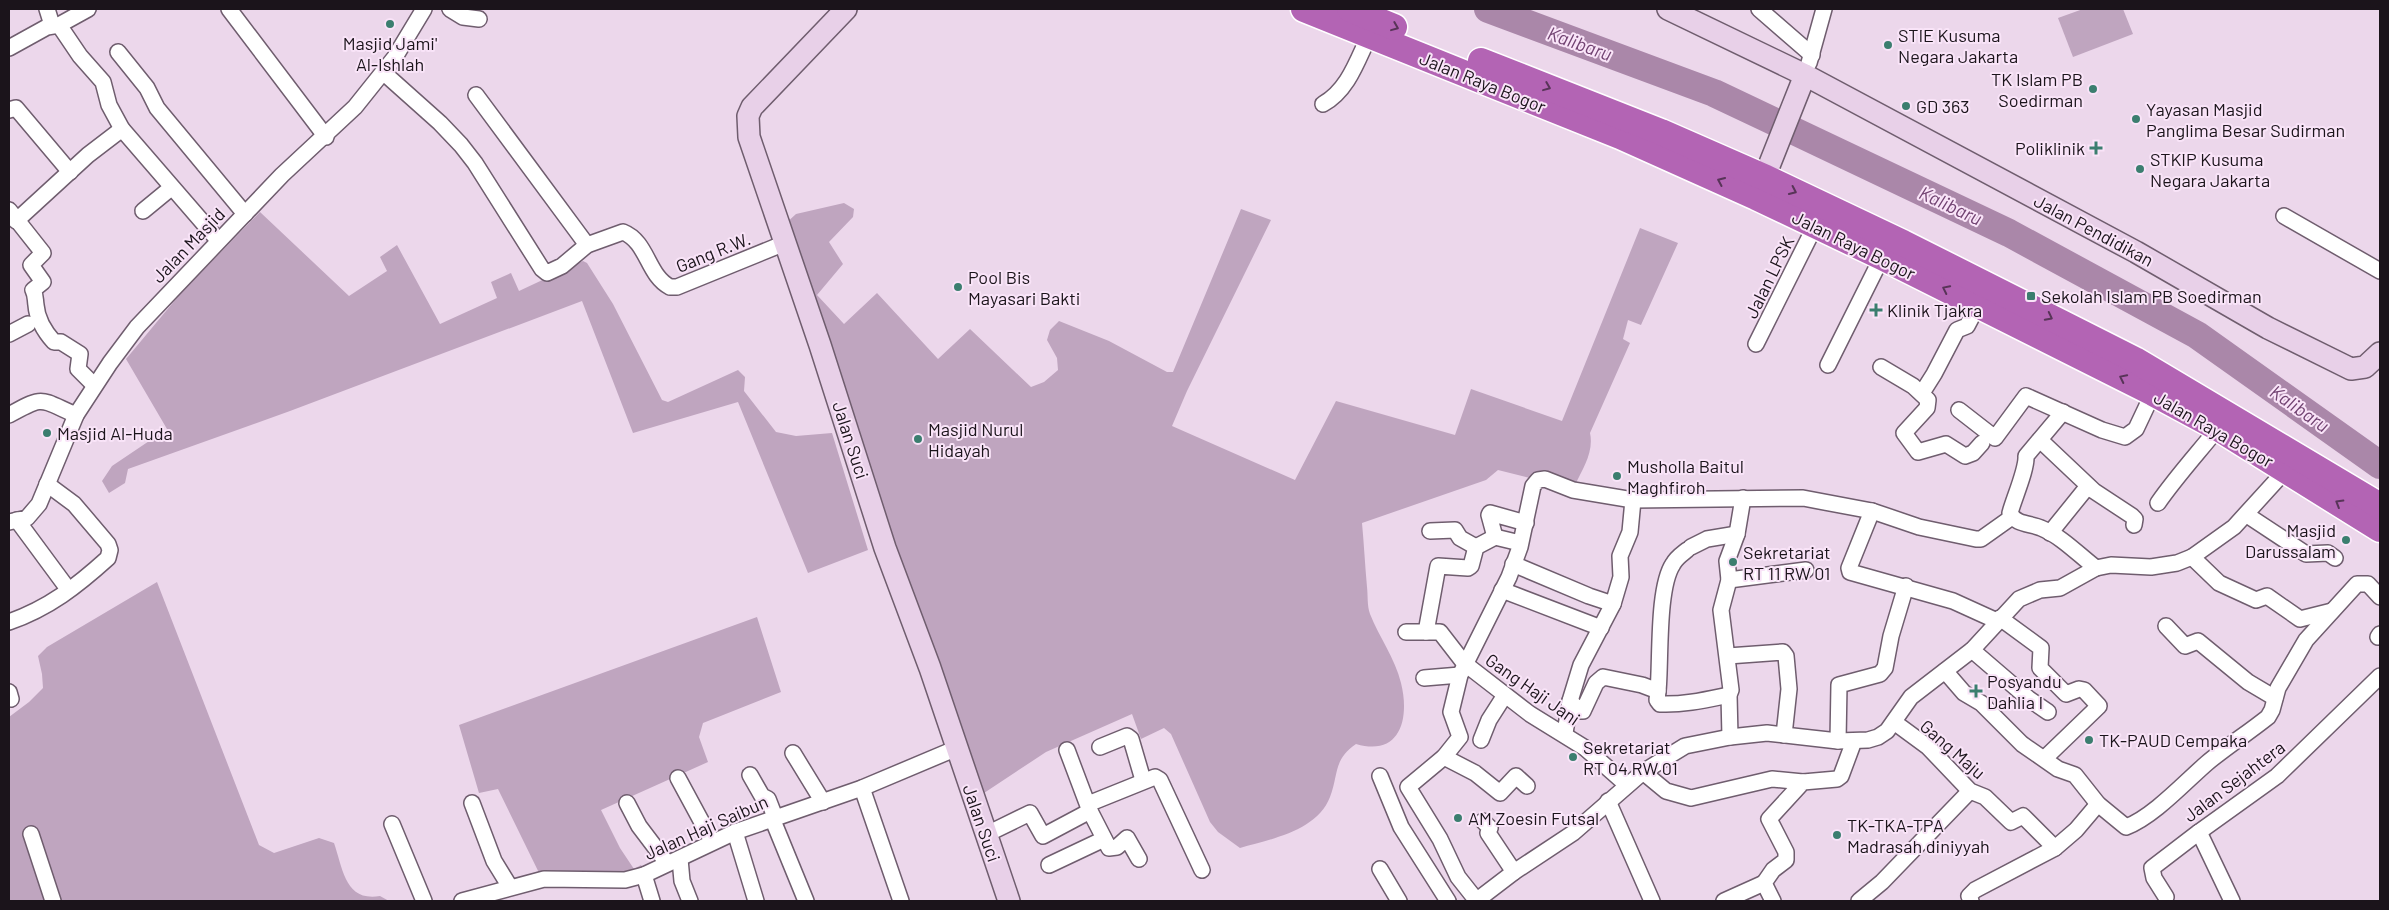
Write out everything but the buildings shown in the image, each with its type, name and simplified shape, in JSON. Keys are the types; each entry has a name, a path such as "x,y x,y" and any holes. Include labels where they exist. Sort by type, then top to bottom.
{"highway":[{"name":"Jalan Raya Bogor","path":"1304,9 1620,136 1761,188 1902,244 2135,360 2380,506"},
{"name":"Jalan Raya Bogor","path":"1350,9 1661,132 1761,188 1815,226 1978,305 2153,393 2218,428 2380,529"}],"street":[{"path":"47,9 56,25 103,82 109,105 122,129 171,188 218,240"},
{"path":"9,48 88,9"},
{"path":"229,9 326,136"},
{"path":"450,9 463,17 479,19"},
{"name":"Jalan Suci","path":"846,9 771,85 748,116 751,148 785,242 886,548 1009,901"},
{"name":"Jalan Pendidikan","path":"1668,9 1805,75 2136,252 2268,328 2352,369 2365,367 2380,353"},
{"path":"1759,9 1812,55"},
{"path":"1761,188 1792,113 1812,55 1824,9"},
{"name":"Jalan Masjid","path":"13,521 27,518 34,512 76,415 94,385 153,308 282,175 356,107 384,73 420,11"},
{"path":"1323,104 1335,97 1344,86 1369,36"},
{"path":"118,52 147,88 157,108 245,214"},
{"name":"Gang R.W.","path":"384,73 440,123 475,162 544,272 549,273 562,266 587,245 624,232 632,235 664,284 677,287 785,242"},
{"path":"476,94 587,245"},
{"path":"9,110 16,108 70,172"},
{"path":"94,385 78,369 80,354 62,342 54,342 41,324 36,308 37,298 32,290 42,282 31,265 43,253 12,215 70,172 122,129"},
{"path":"143,211 171,188"},
{"path":"2284,216 2380,271"},
{"name":"Jalan LPSK","path":"1756,344 1815,226"},
{"path":"1828,365 1882,257"},
{"path":"1922,393 1957,330 1967,326 1978,305"},
{"path":"9,334 28,324"},
{"path":"1880,367 1922,393 1929,403 1904,434 1918,452 1946,444 1965,456 1973,453 1982,443"},
{"path":"1959,410 1995,438 2026,396 2102,430 2125,437 2136,428 2153,393"},
{"path":"9,415 34,401 43,400 76,415"},
{"path":"2063,412 2026,458 2027,463 2010,513 2012,517 2021,523 2040,527 2050,532 2096,568"},
{"path":"2158,503 2174,480 2184,472 2218,428"},
{"path":"2040,440 2088,486 2132,516 2135,522 2134,525"},
{"path":"2012,517 1981,539 1976,539 1919,527 1872,511 1803,498 1743,498 1694,501 1633,500 1573,490 1549,480 1541,479 1533,486 1526,523 1513,564 1462,669 1451,712 1460,737 1444,757 1408,788 1440,840 1458,876 1476,901 1514,872 1573,833 1643,772 1685,746 1767,732 1838,741 1854,741 1878,737 1894,722 1911,697 1972,650 1998,619 2019,599 2028,594 2060,588 2096,568 2111,565 2151,567 2177,563 2192,557 2224,536 2247,515 2285,471"},
{"path":"9,622 47,606 108,558 110,550 74,504 47,484"},
{"path":"2050,532 2088,486"},
{"path":"1730,737 1729,695 1732,690 1721,610 1728,576 1727,561 1737,534 1743,498"},
{"path":"1565,734 1570,701 1581,666 1613,604 1621,577 1620,556 1630,532 1633,500"},
{"path":"1872,511 1849,568 1853,574 1906,586 1998,619 2041,648 2040,668 2054,684 2066,694 2079,689 2084,690 2100,706 2045,758"},
{"path":"1495,537 1489,516 1490,513 1526,523"},
{"path":"2247,515 2306,554 2328,553 2335,558"},
{"path":"13,521 68,589"},
{"path":"1430,531 1455,530 1460,538 1476,548"},
{"path":"1729,695 1695,700 1683,705 1660,704 1657,700 1662,620 1660,604 1672,565 1689,548 1707,539 1737,534"},
{"path":"1406,632 1433,632 1437,566 1468,568 1471,566 1476,548 1495,537 1520,542"},
{"path":"2192,557 2219,584 2256,600 2267,596 2300,619 2332,611"},
{"path":"1513,564 1613,604"},
{"path":"1728,576 1806,570"},
{"path":"1944,671 1964,693 1981,703 2022,744 2045,758 2058,769 2075,775 2098,804 2122,826 2126,827 2139,821 2171,796 2207,763 2246,736 2268,717 2286,673 2306,640 2357,584 2368,584 2380,597"},
{"path":"1838,741 1839,685 1883,671 1906,586"},
{"path":"1502,590 1601,628"},
{"path":"2166,626 2185,646 2198,641 2248,682 2275,698"},
{"name":"Gang Haji Jani","path":"1433,632 1454,653 1462,669 1505,695 1530,714 1565,734 1593,754 1627,785"},
{"path":"1972,650 2028,699 2048,712"},
{"path":"1728,656 1783,652 1786,656 1789,689 1784,735"},
{"path":"1424,678 1462,669"},
{"name":"Jalan Sejahtera","path":"2166,897 2154,878 2152,868 2198,832 2276,776 2380,676"},
{"path":"1570,701 1580,711 1583,711 1596,682 1603,677 1642,685 1658,692"},
{"path":"1482,740 1489,720 1505,695"},
{"name":"Gang Maju","path":"1894,722 1928,747 1970,791 1985,797 2011,822 2023,816 2055,848"},
{"path":"1100,747 1127,736 1131,739 1143,780"},
{"path":"1643,772 1666,791 1690,798 1772,779 1803,782 1837,779 1841,776 1854,741"},
{"name":"Jalan Haji Saibun","path":"462,901 544,879 624,880 644,875 712,841 862,788 957,748"},
{"path":"1066,750 1104,839 1111,849 1128,838 1139,859"},
{"path":"793,753 823,802"},
{"path":"1444,757 1475,773 1500,793 1516,776 1527,786"},
{"path":"750,775 762,796 768,799 806,901"},
{"path":"1380,776 1401,827 1448,901"},
{"path":"987,834 1030,813 1043,836 1089,807 1143,780 1155,777 1160,780 1202,870"},
{"path":"678,778 712,841"},
{"path":"1724,901 1764,883 1772,870 1786,860 1786,852 1769,819 1803,782"},
{"path":"862,788 901,901"},
{"path":"1859,901 1894,870 1970,791"},
{"path":"1608,801 1652,901"},
{"path":"472,803 494,861 510,888"},
{"path":"627,803 639,826 673,861 690,901"},
{"path":"1971,901 1969,896 1975,890 2055,848 2076,830 2098,804"},
{"path":"1483,821 1490,828 1488,834 1514,872"},
{"path":"392,824 424,901"},
{"path":"735,832 756,901"},
{"path":"2198,832 2232,901"},
{"path":"32,834 53,901"},
{"path":"1049,865 1104,839"},
{"path":"1380,870 1398,901"},
{"path":"644,875 652,901"},
{"path":"1764,883 1773,901"}],"shaded area":[{"path":"2083,9 2123,9 2133,34 2073,57 2058,18"},
{"path":"844,203 854,209 853,217 829,242 843,264 817,295 844,324 877,293 938,359 970,329 1031,387 1044,382 1058,370 1057,358 1047,340 1050,330 1059,321 1109,341 1167,372 1173,372 1241,209 1271,220 1187,391 1172,426 1295,480 1336,401 1455,435 1471,389 1562,421 1640,228 1678,243 1641,325 1628,320 1623,339 1630,343 1590,433 1589,453 1575,485 1561,486 1498,470 1486,480 1362,523 1369,611 1391,656 1401,683 1404,710 1402,722 1392,740 1383,745 1371,747 1356,744 1349,750 1340,761 1330,797 1324,809 1315,818 1292,832 1240,848 1218,832 1210,822 1171,734 1164,728 1141,739 1132,714 1046,752 978,797 784,225 796,214"},
{"path":"260,212 349,296 387,271 380,257 397,245 440,324 497,298 491,282 511,273 519,291 583,261 587,263 613,304 662,400 668,402 738,370 745,377 744,391 776,432 796,436 832,433 868,550 808,573 738,402 633,433 582,301 290,411 128,469 125,483 109,493 102,481 112,466 167,429 126,359 181,293"},
{"path":"157,582 259,845 274,853 319,838 334,843 343,873 352,889 368,897 380,896 389,901 9,901 9,717 29,702 43,688 38,656 47,647"},
{"path":"757,617 781,692 703,723 699,737 708,762 601,810 620,848 634,869 641,865 649,876 543,881 498,789 479,793 459,725"}],"waterway":[{"name":"Kalibaru","path":"1488,9 1714,93 2009,233 2197,335 2380,465"}],"place":[{"name":"Masjid Jami' Al-Ishlah","path":"390,24"},
{"name":"STIE Kusuma Negara Jakarta","path":"1888,45"},
{"name":"TK Islam PB Soedirman","path":"2093,89"},
{"name":"GD 363","path":"1906,106"},
{"name":"Yayasan Masjid Panglima Besar Sudirman","path":"2136,119"},
{"name":"Poliklinik","path":"2096,148"},
{"name":"STKIP Kusuma Negara Jakarta","path":"2140,169"},
{"name":"Pool Bis Mayasari Bakti","path":"958,287"},
{"name":"Sekolah Islam PB Soedirman","path":"2031,296"},
{"name":"Klinik Tjakra","path":"1876,310"},
{"name":"Masjid Al-Huda","path":"47,433"},
{"name":"Masjid Nurul Hidayah","path":"918,439"},
{"name":"Musholla Baitul Maghfiroh","path":"1617,476"},
{"name":"Masjid Darussalam","path":"2346,540"},
{"name":"Sekretariat RT 11 RW 01","path":"1733,562"},
{"name":"Posyandu Dahlia I","path":"1976,691"},
{"name":"TK-PAUD Cempaka","path":"2089,740"},
{"name":"Sekretariat RT 04 RW 01","path":"1573,757"},
{"name":"AM Zoesin Futsal","path":"1458,818"},
{"name":"TK-TKA-TPA Madrasah diniyyah","path":"1837,835"}]}
